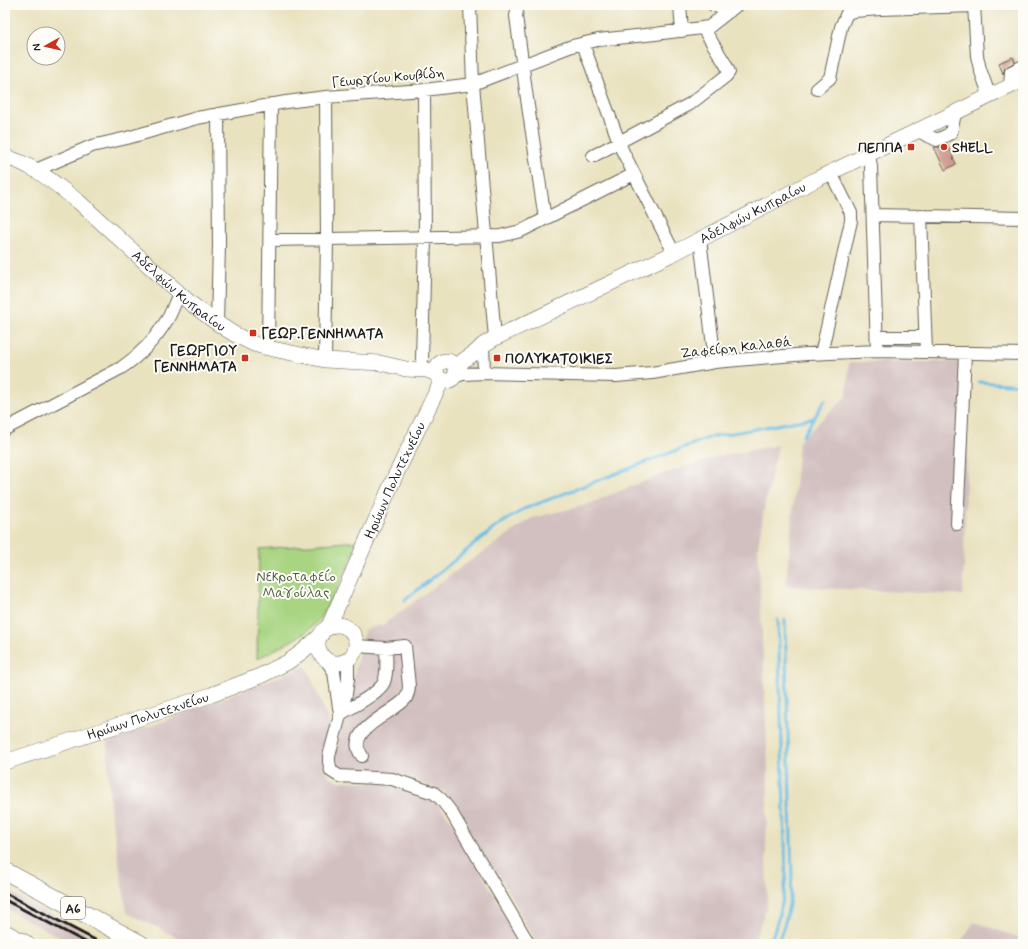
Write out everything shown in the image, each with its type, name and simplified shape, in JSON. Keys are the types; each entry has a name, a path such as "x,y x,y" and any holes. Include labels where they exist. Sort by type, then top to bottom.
{"highway":[{"name":"Α6","path":"5,871 141,944"},
{"path":"5,933 26,944"}],"main road":[{"name":"Αδελφών Κυπραίου","path":"5,157 36,170 79,202 179,294 217,323 254,344 326,360 380,363 406,368 445,370 464,360 489,342 674,253 869,154 1023,80"},
{"name":"Αδελφών Κυπραίου","path":"380,363 397,360 422,360 445,370"},
{"name":"Ηρώων Πολυτεχνείου","path":"5,762 211,695 260,676 288,662 303,651 324,632 445,370"},
{"name":"Ηρώων Πολυτεχνείου","path":"347,628 342,618 341,605 348,582"},
{"path":"337,625 347,628 354,636 356,646 353,654 348,660 341,663 334,663 326,660 319,650 319,640 324,632 337,625"},
{"name":"Ηρώων Πολυτεχνείου","path":"288,662 307,659 326,660"}],"street":[{"path":"470,5 473,84 486,237 489,342 484,373"},
{"path":"518,5 516,16 522,66 546,219"},
{"path":"680,5 682,31"},
{"path":"712,5 734,8"},
{"path":"818,89 830,78 841,27 847,13 880,9 974,6 976,56 990,97"},
{"name":"Γεωργίου Κουβίδη","path":"36,170 92,146 127,138 197,118 271,104 326,97 424,90 473,84 572,46 598,40 709,27 734,8"},
{"path":"593,156 690,104 726,76 729,72 703,28"},
{"path":"583,44 619,141 674,253"},
{"path":"1010,87 1011,72 1023,66"},
{"path":"422,360 425,238 424,90"},
{"path":"326,97 326,360"},
{"path":"268,348 271,104"},
{"path":"217,323 219,245 218,114"},
{"path":"869,154 873,215 877,351"},
{"path":"820,354 851,221 850,213 831,173"},
{"path":"270,240 500,236 521,231 634,174"},
{"path":"873,215 1023,218"},
{"path":"921,215 926,352"},
{"path":"700,239 715,362"},
{"path":"5,429 121,368 133,360 168,319 179,294"},
{"path":"877,337 925,337"},
{"name":"Ζαφείρη Καλαθά","path":"445,370 470,373 616,376 652,373 715,362 820,354 877,351 1023,354"},
{"path":"957,524 965,353"},
{"path":"356,646 386,648 405,646 408,693 402,703 384,714 365,729 360,735 358,749 362,756"},
{"path":"339,715 373,694 383,684 386,677 386,648"},
{"path":"326,660 334,672 338,693 339,715"},
{"path":"348,660 346,694 329,756 329,766 331,771 339,776 392,779 434,793 441,799 451,812 530,944"}],"shaded area":[{"path":"849,362 969,362 963,595 786,586 799,441 847,396"},
{"path":"778,445 764,509 758,547 768,770 766,849 767,905 753,944 537,944 498,874 492,874 445,792 396,774 346,770 338,764 335,755 365,629 383,625 457,570 532,518 586,505 657,476 716,457"},
{"path":"306,666 331,726 325,768 330,778 339,781 384,783 402,787 425,795 438,805 452,821 522,944 191,944 127,913 110,807 107,743"},
{"path":"5,890 108,944 72,944 5,908"},
{"path":"974,922 1023,939 1023,944 959,944"}],"green space":[{"name":"Νεκροταφείο Μαγούλας","path":"359,541 329,603 314,624 300,636 257,659 259,549"}],"building":[{"path":"1013,57 1015,62 1005,68 1003,74 999,63"},
{"path":"947,144 956,164 945,170 934,147 940,147"}],"waterway":[{"path":"979,382 1023,385"},
{"path":"803,436 825,400"},
{"path":"405,600 497,526 524,509 711,437 814,418"},
{"path":"769,944 776,927 784,894 786,876 778,620"},
{"path":"777,944 788,911 792,876 785,620"}],"railway":[{"path":"5,893 103,944"},
{"path":"5,900 89,944"}],"place":[{"name":"ΠΕΠΠΑ","path":"911,147"},
{"name":"SHELL","path":"944,147"},
{"name":"ΓΕΩΡ.ΓΕΝΝΗΜΑΤΑ","path":"253,333"},
{"name":"ΓΕΩΡΓΙΟΥ ΓΕΝΝΗΜΑΤΑ","path":"245,358"},
{"name":"ΠΟΛΥΚΑΤΟΙΚΙΕΣ","path":"497,358"}]}
